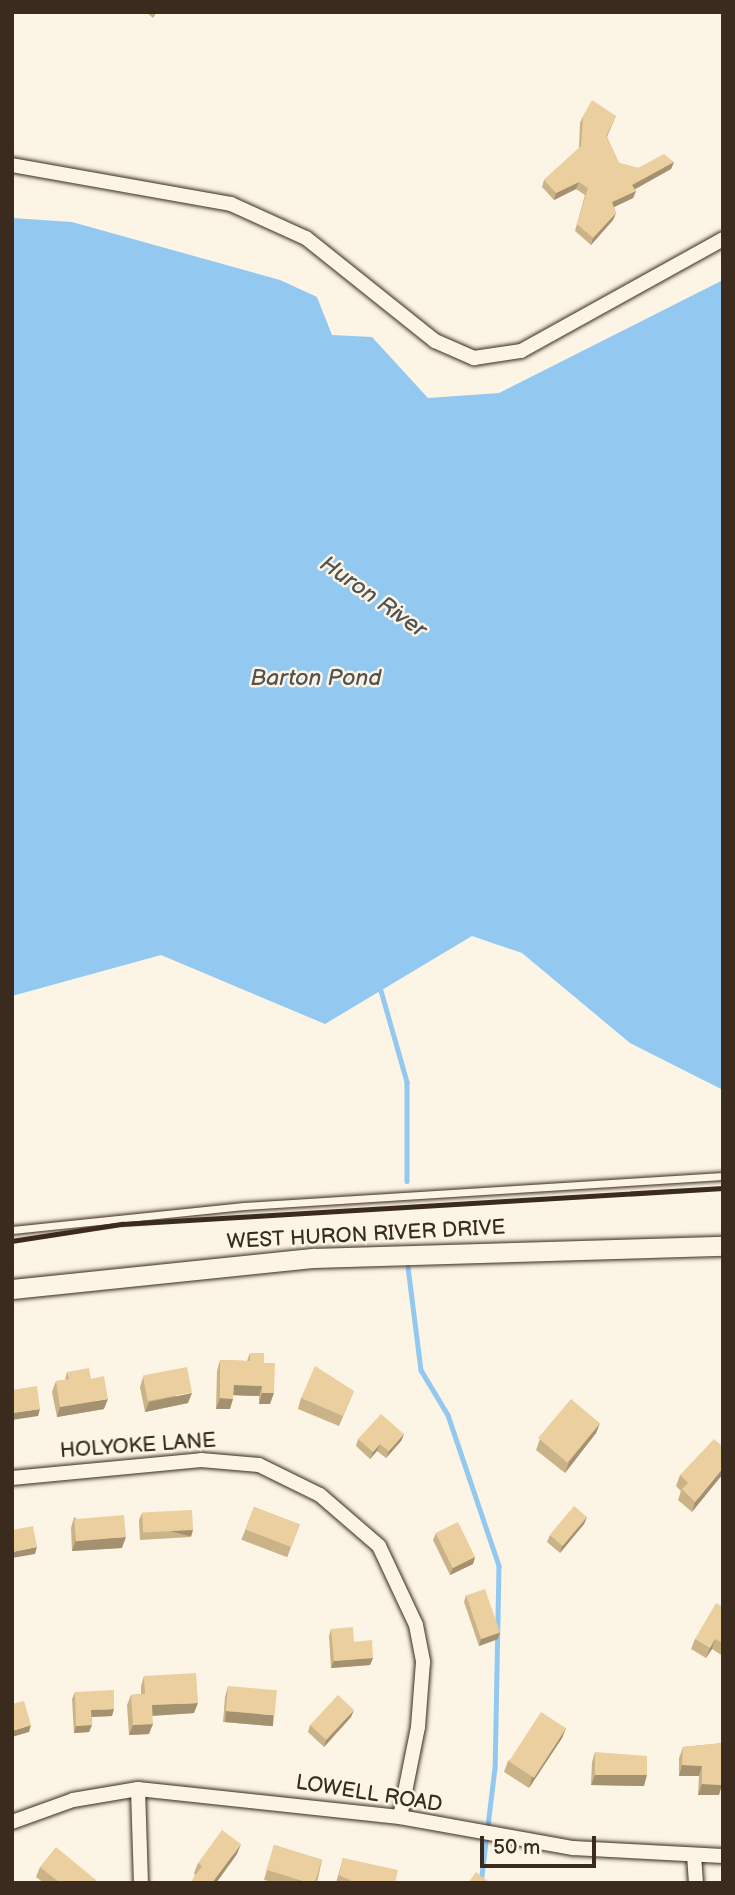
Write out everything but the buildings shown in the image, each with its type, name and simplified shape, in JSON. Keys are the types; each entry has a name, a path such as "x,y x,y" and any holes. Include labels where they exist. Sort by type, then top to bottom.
{"street":[{"path":"12,164 232,204 306,238 435,341 474,358 522,351 723,239"},
{"name":"WEST HURON RIVER DRIVE","path":"12,1289 314,1258 723,1246"},
{"name":"HOLYOKE LANE","path":"12,1478 222,1461 270,1470 330,1503 379,1546 416,1625 423,1662 419,1714 400,1817"},
{"path":"138,1789 141,1883"},
{"name":"LOWELL ROAD","path":"12,1822 73,1800 138,1789 400,1817 504,1837 723,1856"},
{"path":"694,1855 696,1883"}],"lane":[{"path":"12,1230 244,1206 723,1176"}],"water":[{"name":"Barton Pond","path":"12,218 72,222 280,280 317,297 332,335 372,337 428,398 499,393 723,280 723,1090 630,1043 522,953 472,936 325,1024 161,955 12,996"}],"waterway":[{"path":"380,987 407,1082 407,1181"},
{"path":"408,1267 421,1370 448,1415 499,1566 495,1768 481,1883"}],"railway":[{"path":"12,1241 122,1224 723,1188"}],"water label":[{"name":"Huron River","path":"373,597"}]}
